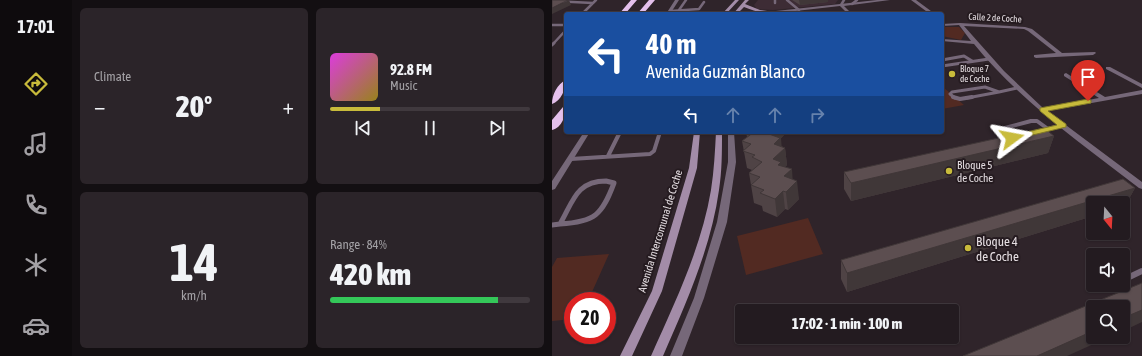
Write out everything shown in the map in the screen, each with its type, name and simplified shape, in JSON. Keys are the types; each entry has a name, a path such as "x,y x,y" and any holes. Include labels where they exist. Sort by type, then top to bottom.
{"highway":[{"path":"624,12 634,0"},
{"path":"642,12 652,0"},
{"path":"552,100 564,85"},
{"path":"552,127 564,112"}],"main road":[{"path":"726,12 737,0"},
{"path":"737,12 747,0"},
{"path":"743,5 759,11 772,12"},
{"name":"Avenida Intercomunal de Coche","path":"626,356 657,291 693,168 697,134"},
{"path":"657,356 680,307 699,255 708,221 718,168 719,134"}],"street":[{"path":"669,12 677,0"},
{"path":"772,12 888,0"},
{"path":"913,0 930,12"},
{"path":"841,5 848,12"},
{"path":"944,21 948,24"},
{"path":"960,24 975,44 1017,88 1042,110 1142,186"},
{"name":"Calle 2 de Coche","path":"944,25 960,24 1025,28 1030,30 1061,55"},
{"path":"944,39 975,44"},
{"path":"1036,56 1093,53"},
{"path":"1108,68 1142,86"},
{"path":"1066,75 1103,98"},
{"path":"1042,110 1142,92"},
{"path":"552,187 586,134"},
{"path":"676,356 699,298 722,222 732,162 731,134"}],"lane":[{"path":"584,12 596,0"},
{"path":"679,10 686,0"},
{"path":"787,0 799,10"},
{"path":"841,5 844,0"},
{"path":"852,4 857,0"},
{"path":"552,1 593,3"},
{"path":"669,12 699,9 704,2"},
{"path":"552,25 564,25"},
{"path":"552,45 564,32"},
{"path":"944,60 964,56 972,61"},
{"path":"944,66 989,59"},
{"path":"999,92 985,86 952,92 950,94 954,98 960,99 999,92 1017,88"},
{"path":"1021,136 1009,137 1001,129 1031,121 1037,121 1048,129"},
{"path":"1034,133 1063,126"},
{"path":"608,156 619,134"},
{"path":"571,159 650,154 654,151 659,134"},
{"path":"552,225 560,225 581,223 599,215 614,183 589,183 580,189 560,225"},
{"path":"1130,276 1142,270"}],"shaded area":[{"path":"758,0 838,0 835,4 773,10 757,9 754,5"},
{"path":"944,27 959,27 965,33 961,40 944,36"},
{"path":"944,88 964,105 944,109"},
{"path":"808,218 823,254 746,275 737,236"},
{"path":"609,254 592,292 564,292 564,320 552,321 552,267 557,258"}],"building":[{"path":"552,0 568,0 552,8"},
{"path":"1044,128 1054,136 851,183 844,172"},
{"path":"751,134 769,134 780,138 774,144 785,148 773,159 781,162 778,165 792,169 784,176 797,181 786,192 783,191 775,199 760,193 764,190 751,185 760,177 749,173 762,162 752,157 755,155 743,151 751,144 742,141"},
{"path":"1123,179 1135,188 1108,196 1086,196 1086,202 847,273 841,260"},
{"path":"1142,283 1142,310 1130,315 1130,300 1100,300 1120,292 1130,292 1130,288"},
{"path":"1086,306 1086,334 1037,356 963,356"}],"place":[{"name":"Bloque 7 de Coche","path":"952,74"},
{"name":"Bloque 5 de Coche","path":"949,171"},
{"name":"Bloque 4 de Coche","path":"968,248"}],"route":[{"path":"1012,138 1063,126 1042,110 1088,101"}]}
